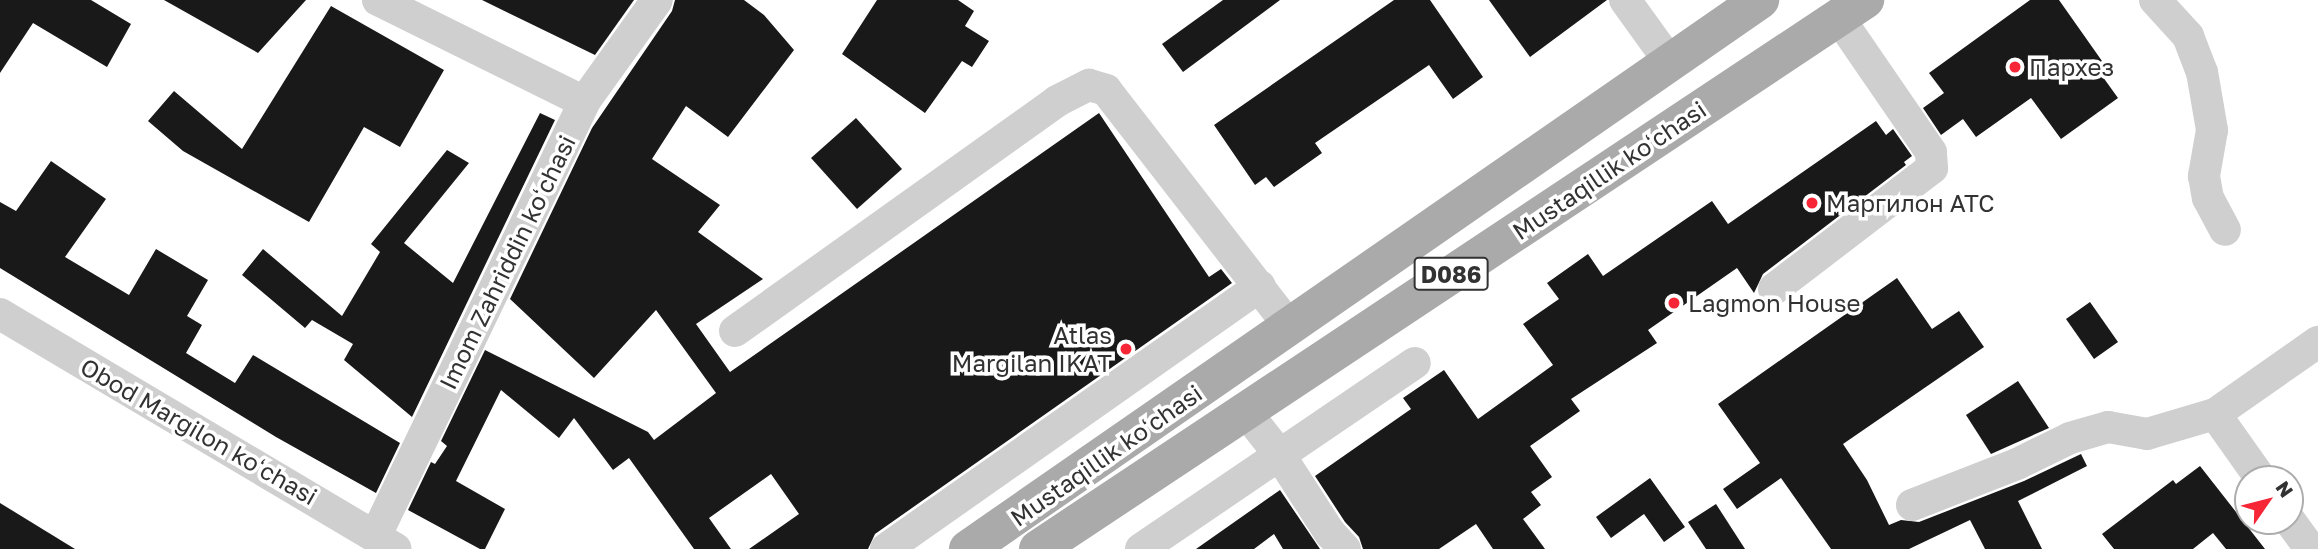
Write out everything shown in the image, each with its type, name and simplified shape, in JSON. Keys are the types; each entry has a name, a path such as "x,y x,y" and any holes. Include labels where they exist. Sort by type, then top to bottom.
{"main road":[{"name":"Mustaqillik koʻchasi","path":"968,549 1760,0"},
{"name":"Mustaqillik koʻchasi","path":"1060,543 1245,411 1852,9"}],"street":[{"path":"378,0 584,102"},
{"name":"Imom Zahriddin koʻchasi","path":"386,542 584,102 657,0"},
{"path":"1625,0 1669,61"},
{"path":"2155,0 2188,36 2202,72 2211,130 2203,176 2208,198 2225,230"},
{"path":"1774,289 1932,168 1931,152 1852,9"},
{"path":"735,331 1057,101 1089,85 1106,90 1290,327"},
{"path":"886,549 1260,286"},
{"name":"Obod Margilon koʻchasi","path":"0,314 386,542"},
{"path":"1913,506 2017,464 2070,438 2108,428 2147,434 2215,414 2318,342"},
{"path":"1141,549 1415,363"},
{"path":"1245,411 1279,454 1330,533 1345,549"},
{"path":"2215,414 2251,465"}],"building":[{"path":"0,0 91,0 131,24 107,67 33,23 0,73"},
{"path":"164,0 306,0 258,53"},
{"path":"482,0 634,0 595,55"},
{"path":"675,0 744,0 764,15 794,50 728,137 686,106 652,159 720,205 698,232 763,279 696,324 730,372 1099,113 1209,277 1221,269 1232,283 875,534 868,549 749,549 799,514 771,474 709,518 731,549 694,549 629,458 613,470 574,418 559,438 501,390 456,481 505,509 485,549 480,549 408,510 431,462 435,464 447,446 441,441 485,350 648,432 654,440 716,393 656,310 594,378 510,299 592,128 672,11"},
{"path":"877,0 958,0 974,11 965,26 989,41 972,67 962,61 925,113 842,54"},
{"path":"1223,0 1280,0 1183,72 1162,44"},
{"path":"1394,0 1430,0 1483,77 1453,99 1429,65 1315,143 1322,153 1274,187 1266,177 1255,185 1214,125"},
{"path":"1489,0 1607,0 1530,57"},
{"name":"Пархез","path":"2030,0 2059,0 2102,61 2095,66 2118,98 2061,139 2031,98 1976,137 1963,119 1941,135 1923,108 1944,93 1929,73"},
{"path":"331,6 444,70 400,147 364,127 309,222 183,151 148,121 174,91 242,149"},
{"path":"540,113 555,120 412,417 344,360 353,344 312,320 305,328 242,275 263,249 342,316 380,252 371,244 447,150 469,163 404,243 453,283"},
{"path":"856,118 902,169 857,209 811,158"},
{"path":"1876,121 1886,135 1893,129 1912,156 1904,162 1906,165 1763,274 1754,293 1737,268 1648,330 1657,343 1571,399 1580,411 1530,446 1552,477 1531,492 1541,505 1523,519 1545,549 1493,549 1476,524 1439,549 1363,549 1359,537 1345,522 1315,476 1411,409 1403,398 1444,370 1478,419 1553,365 1523,324 1559,299 1547,283 1588,254 1603,276 1712,201 1728,224"},
{"path":"51,161 106,199 65,257 129,295 156,249 208,280 187,316 202,325 186,353 235,383 253,355 400,443 376,493 276,437 0,268 0,202 16,211"},
{"path":"1897,278 1932,329 1959,311 1984,347 1843,444 1867,480 1889,525 1901,520 1919,522 2024,481 2081,454 2087,466 2018,501 2042,549 1985,549 1970,520 1909,549 1831,549 1781,478 1737,509 1723,489 1760,463 1718,404"},
{"path":"2090,302 2118,342 2094,359 2066,319"},
{"path":"2018,381 2049,428 1991,454 1966,415"},
{"path":"2200,466 2234,509 2234,535 2254,535 2265,549 2226,549 2213,533 2193,549 2114,549 2102,534 2173,480 2176,484"},
{"path":"1650,478 1685,527 1664,542 1644,514 1611,538 1596,517"},
{"path":"1280,490 1320,549 1283,549 1274,534 1254,549 1196,549"},
{"path":"0,503 75,549 0,549"},
{"path":"1716,504 1745,549 1706,549 1688,522"}],"place":[{"name":"Пархез","path":"2015,67"},
{"name":"Маргилон АТС","path":"1812,203"},
{"name":"Lagmon House","path":"1674,303"},
{"name":"Atlas Margilan IKAT","path":"1126,349"}]}
